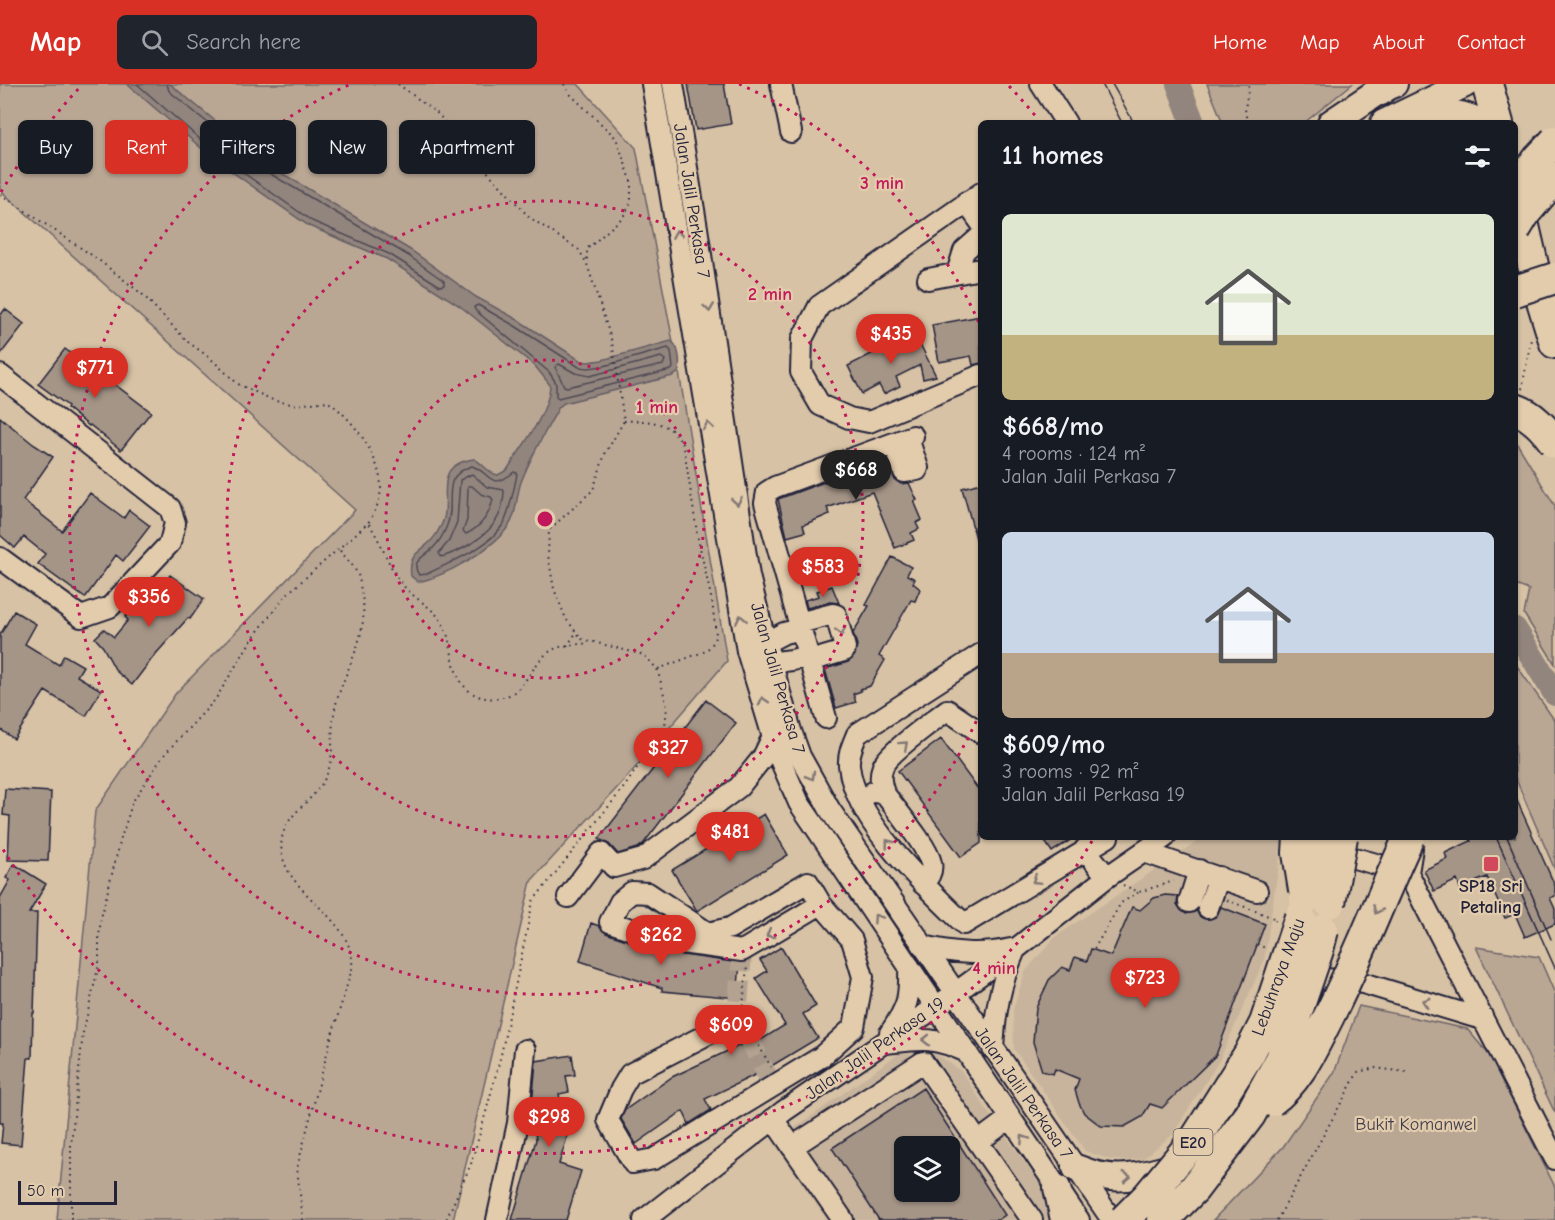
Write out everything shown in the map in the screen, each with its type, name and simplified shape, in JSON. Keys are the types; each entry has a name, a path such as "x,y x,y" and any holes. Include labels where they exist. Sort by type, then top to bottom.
{"highway":[{"path":"1487,84 1497,120"},
{"path":"1419,120 1435,115 1460,116 1470,120"},
{"path":"1518,186 1555,141"},
{"path":"1518,225 1555,178"},
{"path":"1518,203 1539,291 1543,340"},
{"path":"1518,290 1555,278"},
{"path":"1518,402 1524,412 1545,428 1555,443"},
{"path":"1250,1115 1285,1091 1311,1051 1411,840"},
{"name":"Lebuhraya Maju","path":"1125,1220 1196,1138 1249,1054 1265,1023 1305,899 1298,853 1320,842 1336,876 1318,950 1281,1059 1250,1115 1194,1189 1163,1220"}],"main road":[{"path":"1390,120 1465,84"},
{"path":"1336,120 1387,86"},
{"path":"1168,1220 1181,1205 1216,1152 1272,1046 1299,976 1316,908 1320,842"},
{"path":"1125,1220 1178,1166 1210,1121 1251,1049 1286,952 1320,842"},
{"path":"1076,1168 1103,1176 1120,1178 1139,1176 1178,1166"},
{"path":"1057,1188 1064,1220"}],"street":[{"name":"Jalan Jalil Perkasa 7","path":"652,84 773,736 780,757 799,803 1079,1220"},
{"name":"Jalan Jalil Perkasa 7","path":"673,84 699,240 759,656 800,756 830,810 1112,1220"},
{"path":"781,84 791,132"},
{"path":"1041,84 1063,120"},
{"path":"974,198 819,306 802,339 801,372 820,405 849,418 869,422 978,376"},
{"path":"957,273 964,251 978,239"},
{"path":"928,279 978,270"},
{"path":"0,375 170,508 175,523 170,543 110,607 81,616 0,558"},
{"path":"826,718 765,503 767,492 905,439"},
{"path":"832,614 836,615 844,651 792,660 759,656 784,633 832,614"},
{"path":"978,656 857,734 850,749 848,763 860,804 888,844 923,884 964,924 1102,840"},
{"path":"923,884 930,876 932,865 925,850 884,793 880,779 884,764 906,742 947,710 978,731"},
{"path":"567,897 601,853 614,867 643,860 739,787 763,757 773,736"},
{"path":"860,804 870,793 884,793"},
{"name":"Jalan Jalil Perkasa 19","path":"644,1220 778,1115 936,1007 1017,948 1107,877 1161,840"},
{"path":"1412,840 1408,873 1555,1159"},
{"path":"1320,842 1408,873"},
{"path":"1085,849 1107,877"},
{"path":"1144,852 1257,891"},
{"path":"1212,875 1202,906 1212,875"},
{"path":"737,1019 630,1074 608,1120 633,1163 654,1160 821,1057 854,1027 863,977 852,940 820,904 808,882 730,928 708,933 648,893 633,892 620,902 610,922 666,941 742,951 820,904"},
{"path":"923,946 970,955 1017,948"},
{"path":"993,1049 995,1015 1004,975 1017,948"},
{"path":"883,1044 902,1016 909,999 909,966"},
{"path":"1299,976 1364,983 1475,1017 1482,1016"},
{"path":"883,1044 919,1039 936,1040 967,1052"},
{"path":"497,1220 518,1123 525,1050"},
{"path":"792,1147 923,1062 1032,1220"},
{"path":"772,1086 778,1115 792,1147 843,1220"},
{"path":"978,1142 1010,1118"}],"path":[{"path":"398,84 438,114 529,217 579,250 587,264 612,342 624,421 605,454 593,490 549,530 548,555 554,589 566,619 582,639 644,655 657,669 668,707 665,726 625,786 533,901 501,1055 486,1112 471,1164 446,1220"},
{"path":"564,84 570,94 616,138 631,180 631,203 623,217 587,249 587,264"},
{"path":"1247,120 1245,109 1249,84"},
{"path":"0,194 96,258 142,294 188,342 210,358 238,384 275,401 297,405 327,401 336,407 360,433 375,460 381,487 377,509 368,523 287,594 252,639 215,700 163,756 133,801 121,838 101,918 99,964 83,1033 70,1144 70,1220"},
{"path":"1518,402 1543,340"},
{"path":"624,421 652,422 668,427 679,436 684,448 698,539 712,601 716,634 713,643 706,651 657,669"},
{"path":"368,523 377,535 393,570 403,585 440,619 448,637 454,668 467,691 489,700 511,694 542,658 555,648 591,642"},
{"path":"303,1220 297,1168 353,959 350,944 302,889 286,866 282,852 282,837 290,817 324,782 331,763 334,714 345,678 360,643 364,603 357,573 338,548"},
{"path":"567,646 576,632"},
{"path":"1094,949 1121,903 1139,892"},
{"path":"1257,944 1268,950"},
{"path":"1277,1220 1358,1072 1375,1068 1406,1072"}],"shaded area":[{"path":"1199,840 1283,840 1264,961 1219,1061 1172,1135 1144,1158 1124,1161 1108,1159 1085,1151 1014,1049 1013,1010 1025,972 1055,937"},
{"path":"934,1052 962,1072 990,1115 1044,1188 1049,1201 1050,1220 827,1220 774,1143 898,1054"}],"green space":[{"path":"0,84 578,84 636,148 673,342 677,349 727,661 628,776 531,881 453,1220 57,1220 95,811 176,693 355,510 0,190"},
{"path":"1207,84 1352,84 1308,120 1222,120"},
{"path":"1518,445 1555,506 1555,664 1524,614 1529,590 1518,586"},
{"path":"1518,667 1555,721 1555,870 1518,784"},
{"path":"1476,947 1539,957 1555,994 1555,1113"},
{"name":"Bukit Komanwel","path":"1359,1006 1467,1029 1490,1056 1555,1187 1555,1220 1213,1220 1283,1147 1334,1073"}],"water":[{"path":"127,84 170,84 214,120 200,120 200,147 188,137 188,120 169,120"},
{"path":"235,174 283,174 412,251 476,297 518,320 581,361 602,360 671,341 678,351 679,372 673,376 564,403 559,407 525,472 519,487 513,517 508,527 491,544 467,561 418,582 411,576 412,560 434,538 442,523 448,474 461,462 474,459 494,474 498,475 507,470 540,418 550,385 535,366 460,306 387,259 309,226"}],"building":[{"path":"688,84 724,84 731,124 696,130"},
{"path":"5,309 24,324 0,355 0,316"},
{"path":"978,317 978,364 973,365 971,356 939,362 932,325"},
{"path":"914,332 936,376 923,379 920,365 896,377 900,386 884,394 879,385 862,394 848,366"},
{"path":"65,349 151,412 121,450 38,384"},
{"path":"0,417 53,457 23,500 62,531 90,493 124,518 129,510 150,526 123,561 116,555 85,598 38,564 45,554 24,537 15,548 0,535"},
{"path":"887,459 895,480 901,484 909,483 917,500 914,501 922,520 916,523 919,529 911,533 914,540 895,548 872,492 827,508 830,514 803,525 805,532 787,537 778,499"},
{"path":"978,484 978,546 962,488"},
{"path":"892,557 911,567 907,575 915,579 913,583 920,589 915,601 911,600 879,656 885,660 870,686 853,694 856,702 836,708 825,669 848,662 855,655 857,645 853,633 869,606 866,605"},
{"path":"170,575 204,599 190,619 188,618 154,656 132,685 116,671 103,647 95,638 104,629 114,637 128,620 125,617 143,597 151,603"},
{"path":"832,586 839,603 830,602 807,608 805,600 819,596 817,591"},
{"path":"14,611 36,624 25,644 59,665 64,655 83,666 77,676 101,690 86,716 45,691 14,739 0,729 0,635"},
{"path":"706,700 736,723 644,843 638,848 618,854 609,844 599,839"},
{"path":"941,739 978,789 978,840 981,840 981,843 961,857 898,771"},
{"path":"5,789 51,792 48,861 8,860 10,816 3,815"},
{"name":"SP18 Sri Petaling","path":"1518,803 1555,886 1555,896 1550,898 1555,909 1555,924 1525,937 1515,914 1505,918 1487,877 1460,888 1457,880 1434,891 1424,870 1447,859 1445,853 1471,841 1518,840"},
{"path":"764,814 788,855 697,911 672,870"},
{"path":"1044,840 1070,840 1052,852"},
{"path":"14,864 46,884 29,913 37,913 34,1013 32,1058 28,1058 21,1145 1,1143 3,1123 0,1123 0,898 10,880 6,878"},
{"path":"1165,895 1178,896 1177,904 1186,914 1197,911 1199,916 1205,919 1215,917 1221,907 1265,924 1216,1055 1162,1108 1150,1104 1142,1117 1124,1127 1101,1126 1084,1113 1079,1103 1075,1090 1079,1079 1055,1069 1053,1074 1042,1071 1033,1042 1036,1008 1049,980 1062,967 1070,970 1075,957 1087,961 1091,949 1111,956 1132,907 1140,910 1154,898"},
{"path":"591,923 599,926 606,933 662,952 740,963 737,998 662,991 662,988 580,961"},
{"path":"781,947 816,1006 803,1014 818,1038 763,1071 705,1099 711,1110 689,1124 683,1111 636,1144 621,1119 625,1110 672,1077 749,1041 751,1046 785,1025 756,978 767,971 760,960"},
{"path":"572,1055 575,1075 566,1076 569,1092 559,1094 567,1137 559,1164 581,1171 566,1220 512,1220 536,1140 532,1105 536,1061"},
{"path":"923,1088 954,1136 894,1136 894,1202 960,1202 960,1145 1005,1215 998,1220 879,1220 832,1148"}],"waterway":[{"path":"1178,84 1192,120"},
{"path":"1518,634 1555,694"}],"tunnel":[{"path":"742,951 737,1019 772,1086"}],"tram line":[{"path":"1102,84 1120,120"},
{"path":"1112,84 1132,120"},
{"path":"1497,840 1555,968"},
{"path":"1508,840 1551,939"}],"place":[{"name":"SP18 Sri Petaling","path":"1491,864"}]}
